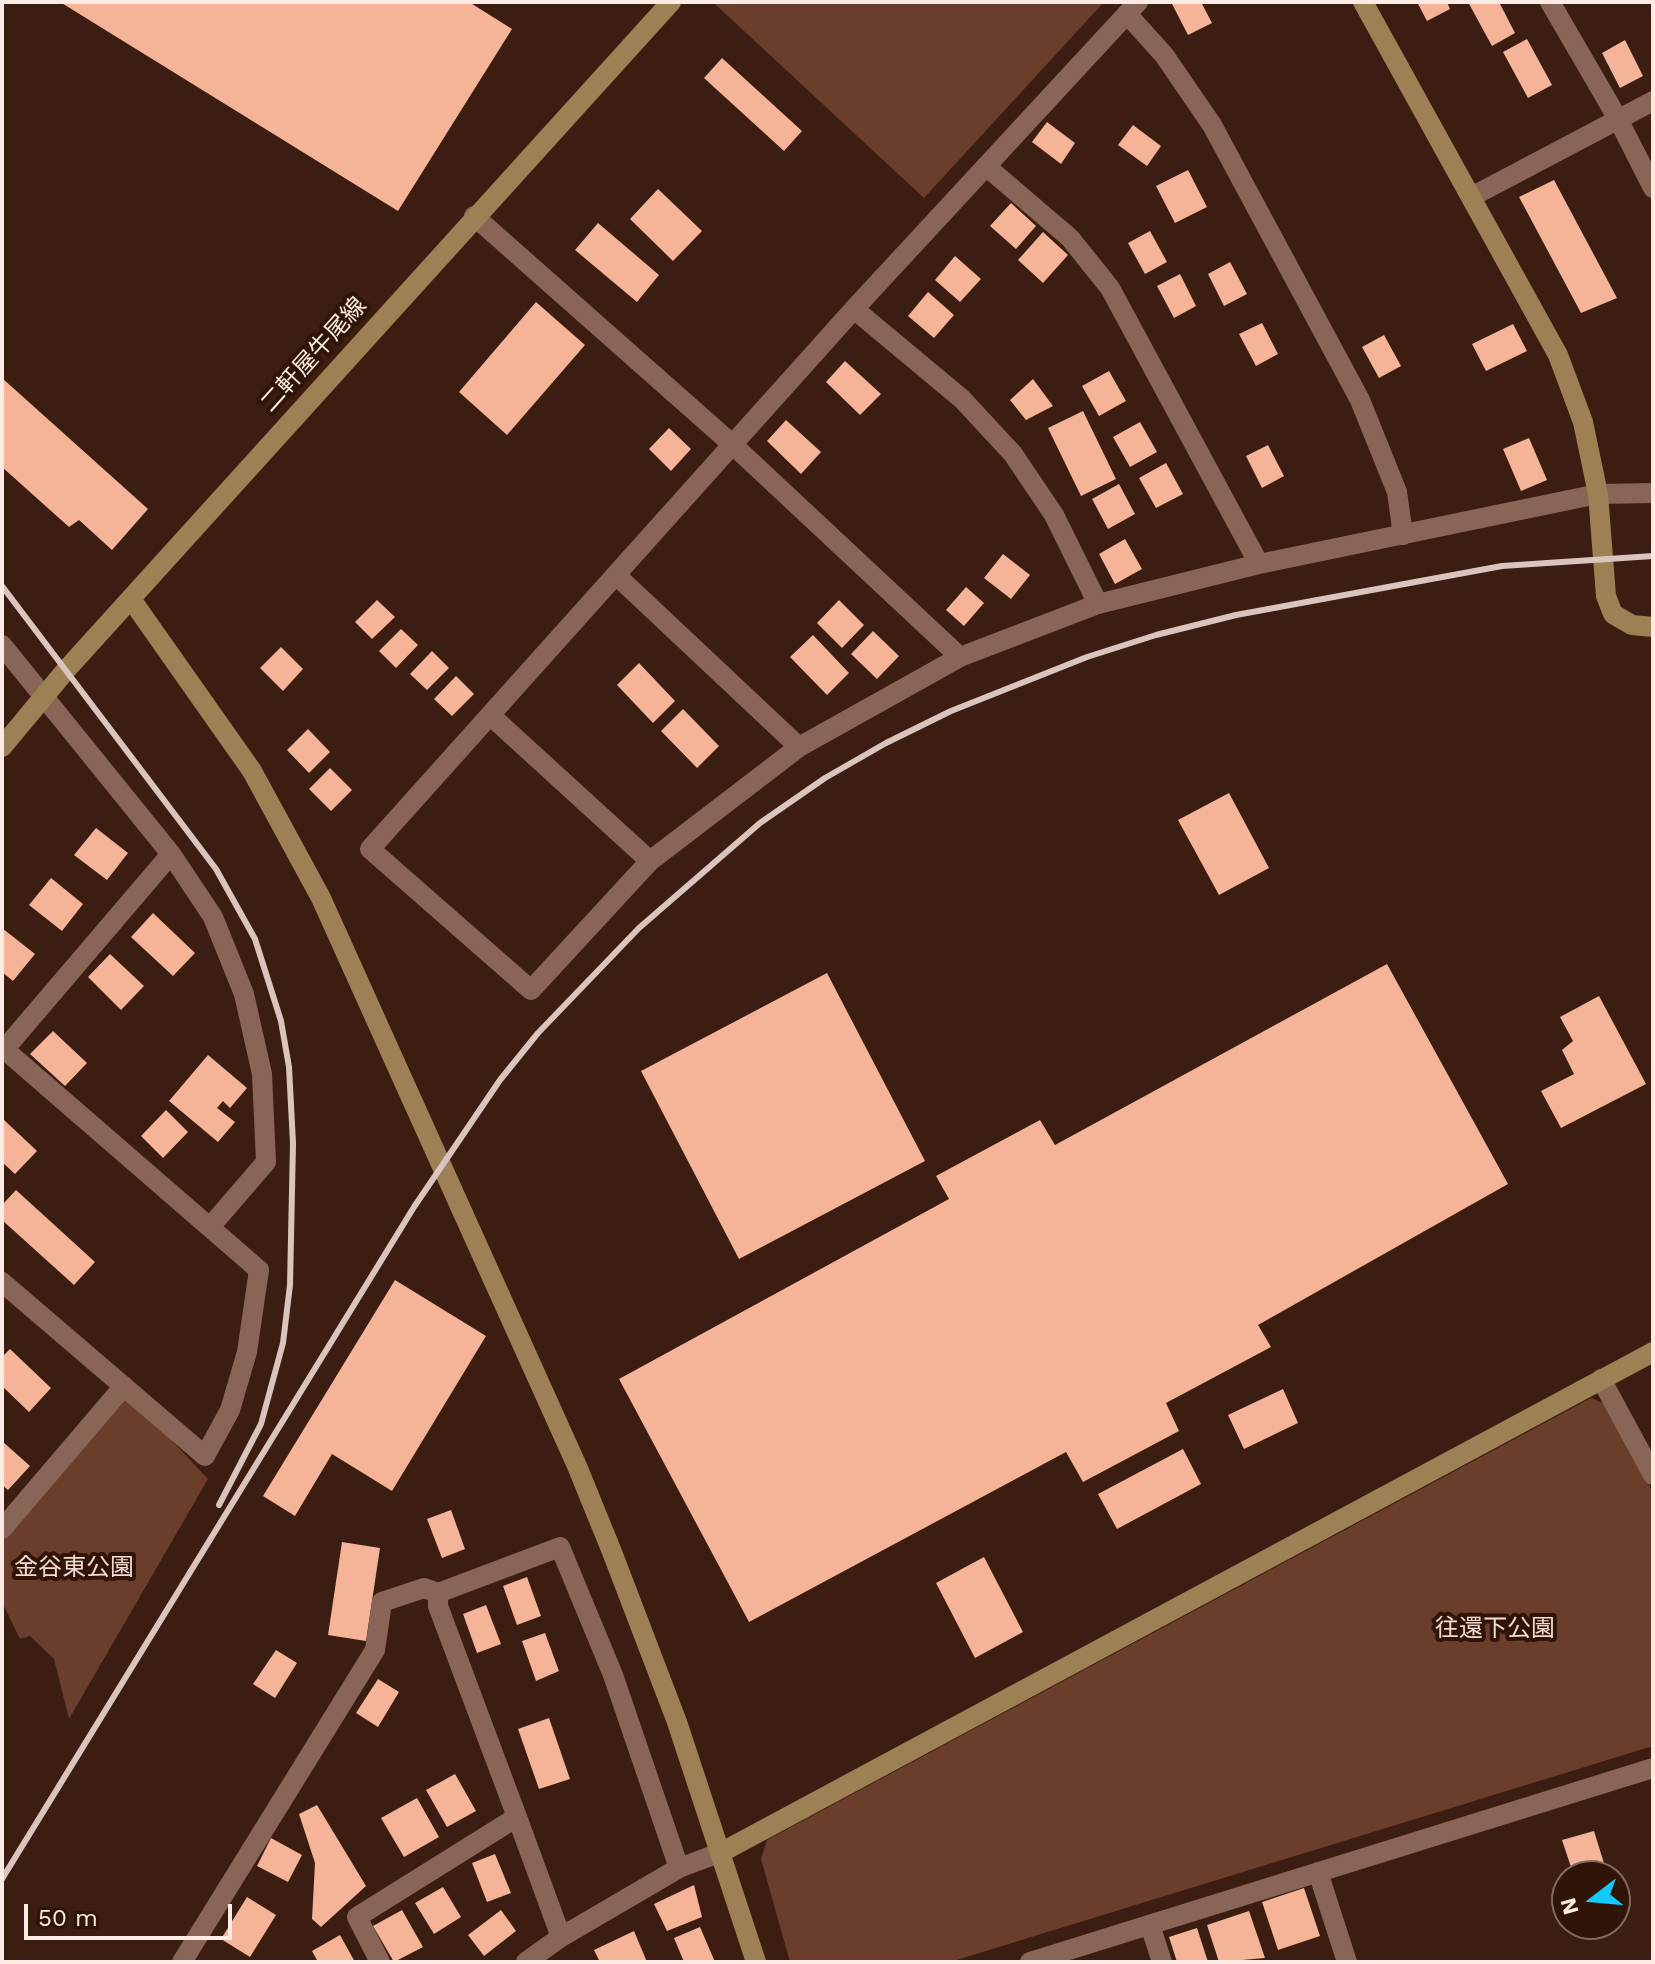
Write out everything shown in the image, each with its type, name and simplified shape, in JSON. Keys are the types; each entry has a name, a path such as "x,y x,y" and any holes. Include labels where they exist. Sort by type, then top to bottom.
{"street":[{"name":"二軒屋牛尾線","path":"2,747 474,216 671,2"},
{"path":"1363,2 1473,196 1558,355 1583,422 1598,494 1606,596 1613,614 1632,625 1653,627"},
{"path":"1550,2 1618,119 1653,188"},
{"path":"1403,535 1397,492 1360,400 1212,125 1132,8 854,309 370,849 531,990 650,861 799,747 960,657 1098,604 1259,564 1403,535 1598,494 1653,493"},
{"path":"1473,196 1653,101"},
{"path":"987,167 1070,238 1110,288 1259,564"},
{"path":"474,216 733,445 960,657"},
{"path":"854,309 962,399 1013,454 1054,515 1098,604"},
{"path":"616,575 799,747"},
{"path":"131,599 217,716 287,831 458,1201 612,1552 722,1852 756,1962"},
{"path":"2,645 171,854 213,917 244,994 262,1074 266,1162 210,1227"},
{"path":"490,715 650,861"},
{"path":"2,1282 205,1456 230,1410 243,1366 259,1270 3,1050 171,854"},
{"path":"526,1962 561,1937 679,1868 722,1852 1653,1352"},
{"path":"1601,1379 1653,1475"},
{"path":"4,1522 124,1386"},
{"path":"182,1962 375,1650 382,1602 424,1588 438,1593 560,1547 613,1675 679,1868"},
{"path":"438,1593 438,1606 561,1937"},
{"path":"1030,1962 1653,1768"},
{"path":"380,1962 357,1917 517,1817"},
{"path":"1318,1872 1347,1962"},
{"path":"1150,1925 1162,1962"}],"green space":[{"path":"719,2 1104,2 924,198 716,5"},
{"name":"往還下公園","path":"1591,1398 1608,1405 1653,1493 1653,1746 950,1962 790,1962 761,1859 767,1840"},
{"name":"金谷東公園","path":"122,1400 135,1401 208,1479 69,1719 54,1659 30,1636 20,1639 2,1602 2,1541"}],"building":[{"path":"60,2 469,2 512,29 398,211"},
{"path":"1171,2 1201,2 1212,23 1188,35"},
{"path":"1417,2 1447,2 1450,9 1427,21"},
{"path":"1468,2 1499,2 1515,33 1492,46"},
{"path":"1527,39 1552,85 1528,98 1503,52"},
{"path":"1625,40 1643,76 1620,88 1602,53"},
{"path":"722,58 802,131 784,151 704,78"},
{"path":"1047,122 1075,143 1061,164 1032,142"},
{"path":"1133,125 1161,146 1147,166 1118,145"},
{"path":"1188,170 1207,207 1175,223 1156,186"},
{"path":"1554,180 1617,298 1581,313 1519,197"},
{"path":"658,189 702,231 673,261 630,219"},
{"path":"1011,203 1036,226 1016,249 990,226"},
{"path":"598,223 659,275 637,302 575,250"},
{"path":"1150,231 1167,262 1145,274 1128,243"},
{"path":"1043,232 1068,255 1043,283 1018,260"},
{"path":"955,256 981,279 960,302 935,280"},
{"path":"1230,262 1247,294 1224,306 1208,274"},
{"path":"1180,274 1196,306 1174,318 1157,286"},
{"path":"928,292 954,315 934,338 908,316"},
{"path":"536,302 585,345 507,435 459,392"},
{"path":"1262,323 1278,354 1256,366 1239,334"},
{"path":"1513,324 1527,351 1486,371 1472,344"},
{"path":"1384,335 1401,366 1379,378 1362,347"},
{"path":"845,361 881,394 860,415 826,382"},
{"path":"1109,371 1126,401 1099,416 1082,386"},
{"path":"2,378 148,509 112,550 79,520 69,527 2,467"},
{"path":"1033,379 1053,406 1026,420 1010,400"},
{"path":"1083,411 1116,479 1081,496 1048,428"},
{"path":"786,420 821,452 801,474 767,441"},
{"path":"1140,422 1157,452 1130,467 1113,437"},
{"path":"669,428 691,449 671,471 649,449"},
{"path":"1529,438 1547,480 1521,491 1503,449"},
{"path":"1268,445 1284,476 1262,488 1246,456"},
{"path":"1166,463 1183,494 1156,508 1139,478"},
{"path":"1119,484 1135,514 1108,529 1092,499"},
{"path":"1125,539 1142,569 1115,584 1099,554"},
{"path":"1003,554 1030,575 1011,599 984,578"},
{"path":"966,587 984,603 964,626 946,610"},
{"path":"377,600 395,617 372,639 355,622"},
{"path":"839,600 864,625 842,648 817,623"},
{"path":"401,629 418,645 396,668 379,651"},
{"path":"873,631 899,656 877,679 851,654"},
{"path":"813,635 849,673 827,695 790,657"},
{"path":"281,647 303,669 283,691 260,668"},
{"path":"432,651 449,668 427,690 410,674"},
{"path":"639,663 675,701 653,723 617,685"},
{"path":"456,676 474,694 452,716 434,699"},
{"path":"683,709 719,746 697,768 661,731"},
{"path":"308,729 330,752 309,773 287,750"},
{"path":"330,768 352,790 331,811 309,789"},
{"path":"1229,793 1269,868 1219,895 1178,820"},
{"path":"96,828 128,853 107,880 74,855"},
{"path":"51,878 83,904 62,931 29,905"},
{"path":"153,913 195,953 173,976 131,937"},
{"path":"2,928 35,954 13,981 2,972"},
{"path":"110,954 144,986 121,1010 88,977"},
{"path":"1387,964 1508,1184 1258,1325 1271,1347 1166,1403 1179,1431 1083,1482 1066,1452 749,1622 619,1379 949,1199 936,1176 1040,1120 1055,1145"},
{"path":"827,973 925,1161 739,1259 641,1071"},
{"path":"1599,996 1646,1084 1561,1128 1541,1091 1574,1074 1562,1050 1573,1041 1560,1017"},
{"path":"53,1031 87,1063 65,1086 30,1054"},
{"path":"208,1055 247,1088 230,1108 223,1101 217,1108 235,1122 218,1142 169,1101"},
{"path":"166,1110 188,1132 163,1158 141,1136"},
{"path":"2,1118 37,1151 15,1174 2,1162"},
{"path":"16,1190 95,1262 74,1285 2,1220 2,1205"},
{"path":"395,1280 486,1336 392,1491 332,1454 295,1516 263,1496"},
{"path":"10,1349 51,1388 29,1412 2,1386 2,1357"},
{"path":"1283,1389 1298,1423 1244,1449 1228,1415"},
{"path":"2,1441 30,1466 8,1490 2,1485"},
{"path":"1183,1449 1201,1484 1117,1529 1098,1494"},
{"path":"451,1510 465,1549 442,1558 427,1519"},
{"path":"342,1542 380,1548 366,1641 328,1635"},
{"path":"984,1557 1023,1632 975,1658 936,1583"},
{"path":"527,1577 541,1616 517,1625 503,1586"},
{"path":"486,1605 501,1644 477,1653 463,1614"},
{"path":"545,1633 559,1671 536,1681 522,1641"},
{"path":"276,1650 297,1663 275,1698 253,1684"},
{"path":"378,1679 399,1692 378,1727 356,1713"},
{"path":"549,1718 570,1779 539,1789 518,1729"},
{"path":"455,1774 476,1811 447,1827 426,1790"},
{"path":"417,1798 439,1837 404,1857 381,1818"},
{"path":"317,1805 366,1886 321,1927 312,1919 315,1863 299,1814"},
{"path":"1594,1831 1603,1860 1569,1860 1562,1840"},
{"path":"271,1838 302,1855 288,1882 257,1866"},
{"path":"495,1854 511,1893 487,1902 472,1863"},
{"path":"694,1885 702,1917 667,1931 654,1904"},
{"path":"443,1887 461,1917 434,1934 415,1903"},
{"path":"1304,1888 1320,1936 1278,1950 1262,1902"},
{"path":"247,1897 276,1915 250,1957 221,1939"},
{"path":"402,1910 423,1947 394,1962 373,1926"},
{"path":"501,1910 516,1931 484,1956 468,1935"},
{"path":"1249,1911 1265,1958 1219,1962 1207,1925"},
{"path":"700,1927 715,1962 684,1962 674,1938"},
{"path":"1197,1928 1208,1962 1177,1962 1169,1937"},
{"path":"634,1931 647,1962 600,1962 594,1950"},
{"path":"340,1935 355,1962 318,1962 312,1951"}],"railway":[{"path":"2,1879 414,1207 500,1080 538,1033 639,928 760,823 825,778 951,711 1087,657 1156,635 1236,615 1502,566 1653,556"},
{"path":"2,586 216,869 255,939 281,1021 289,1067 293,1143 290,1285 283,1343 261,1424 219,1505"}]}
